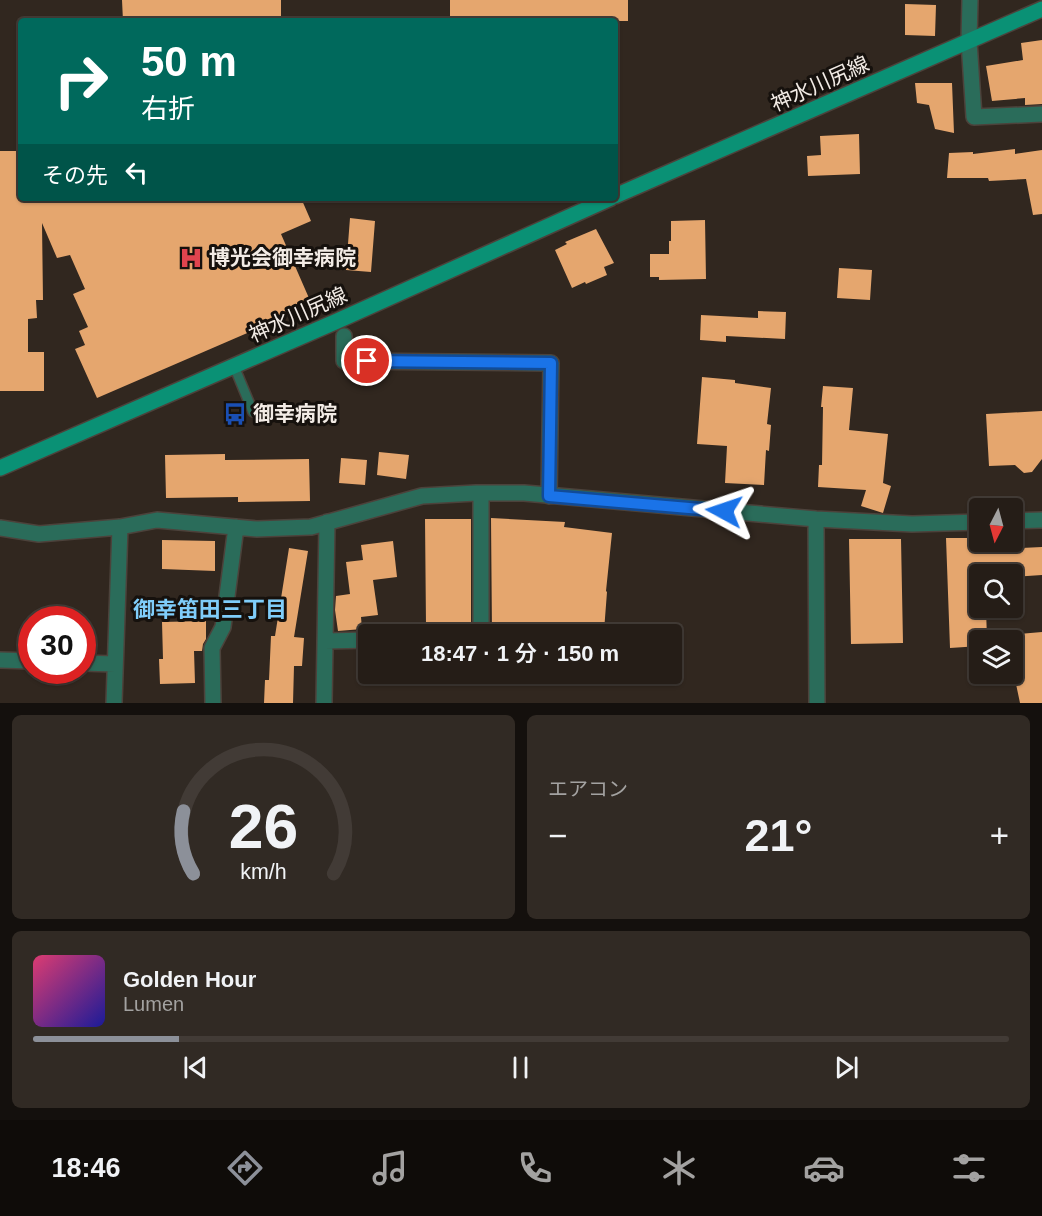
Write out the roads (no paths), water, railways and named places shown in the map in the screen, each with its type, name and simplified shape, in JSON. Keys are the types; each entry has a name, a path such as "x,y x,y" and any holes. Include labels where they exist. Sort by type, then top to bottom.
{"main road":[{"name":"神水川尻線","path":"618,195 1042,9"},
{"name":"神水川尻線","path":"0,468 335,322 604,201"}],"street":[{"path":"970,0 969,41 974,117 1042,114"},
{"path":"344,336 344,361 551,363 549,496"},
{"path":"481,493 481,624"},
{"path":"0,528 39,534 120,527 157,520 256,529 311,527 422,496 481,493 524,494 816,519 912,524 969,522"},
{"path":"816,519 817,703"},
{"path":"1023,521 1042,520"},
{"path":"324,703 327,522"},
{"path":"114,703 120,527"},
{"path":"213,703 212,648 223,627 236,527"},
{"path":"325,641 358,640"},
{"path":"0,660 18,661"},
{"path":"96,663 115,664"}],"lane":[{"path":"234,366 253,412"}],"place":[{"name":"博光会御幸病院","path":"191,258"},
{"name":"御幸病院","path":"235,414"}],"district":[{"name":"御幸笛田三丁目","path":"210,609"}]}
